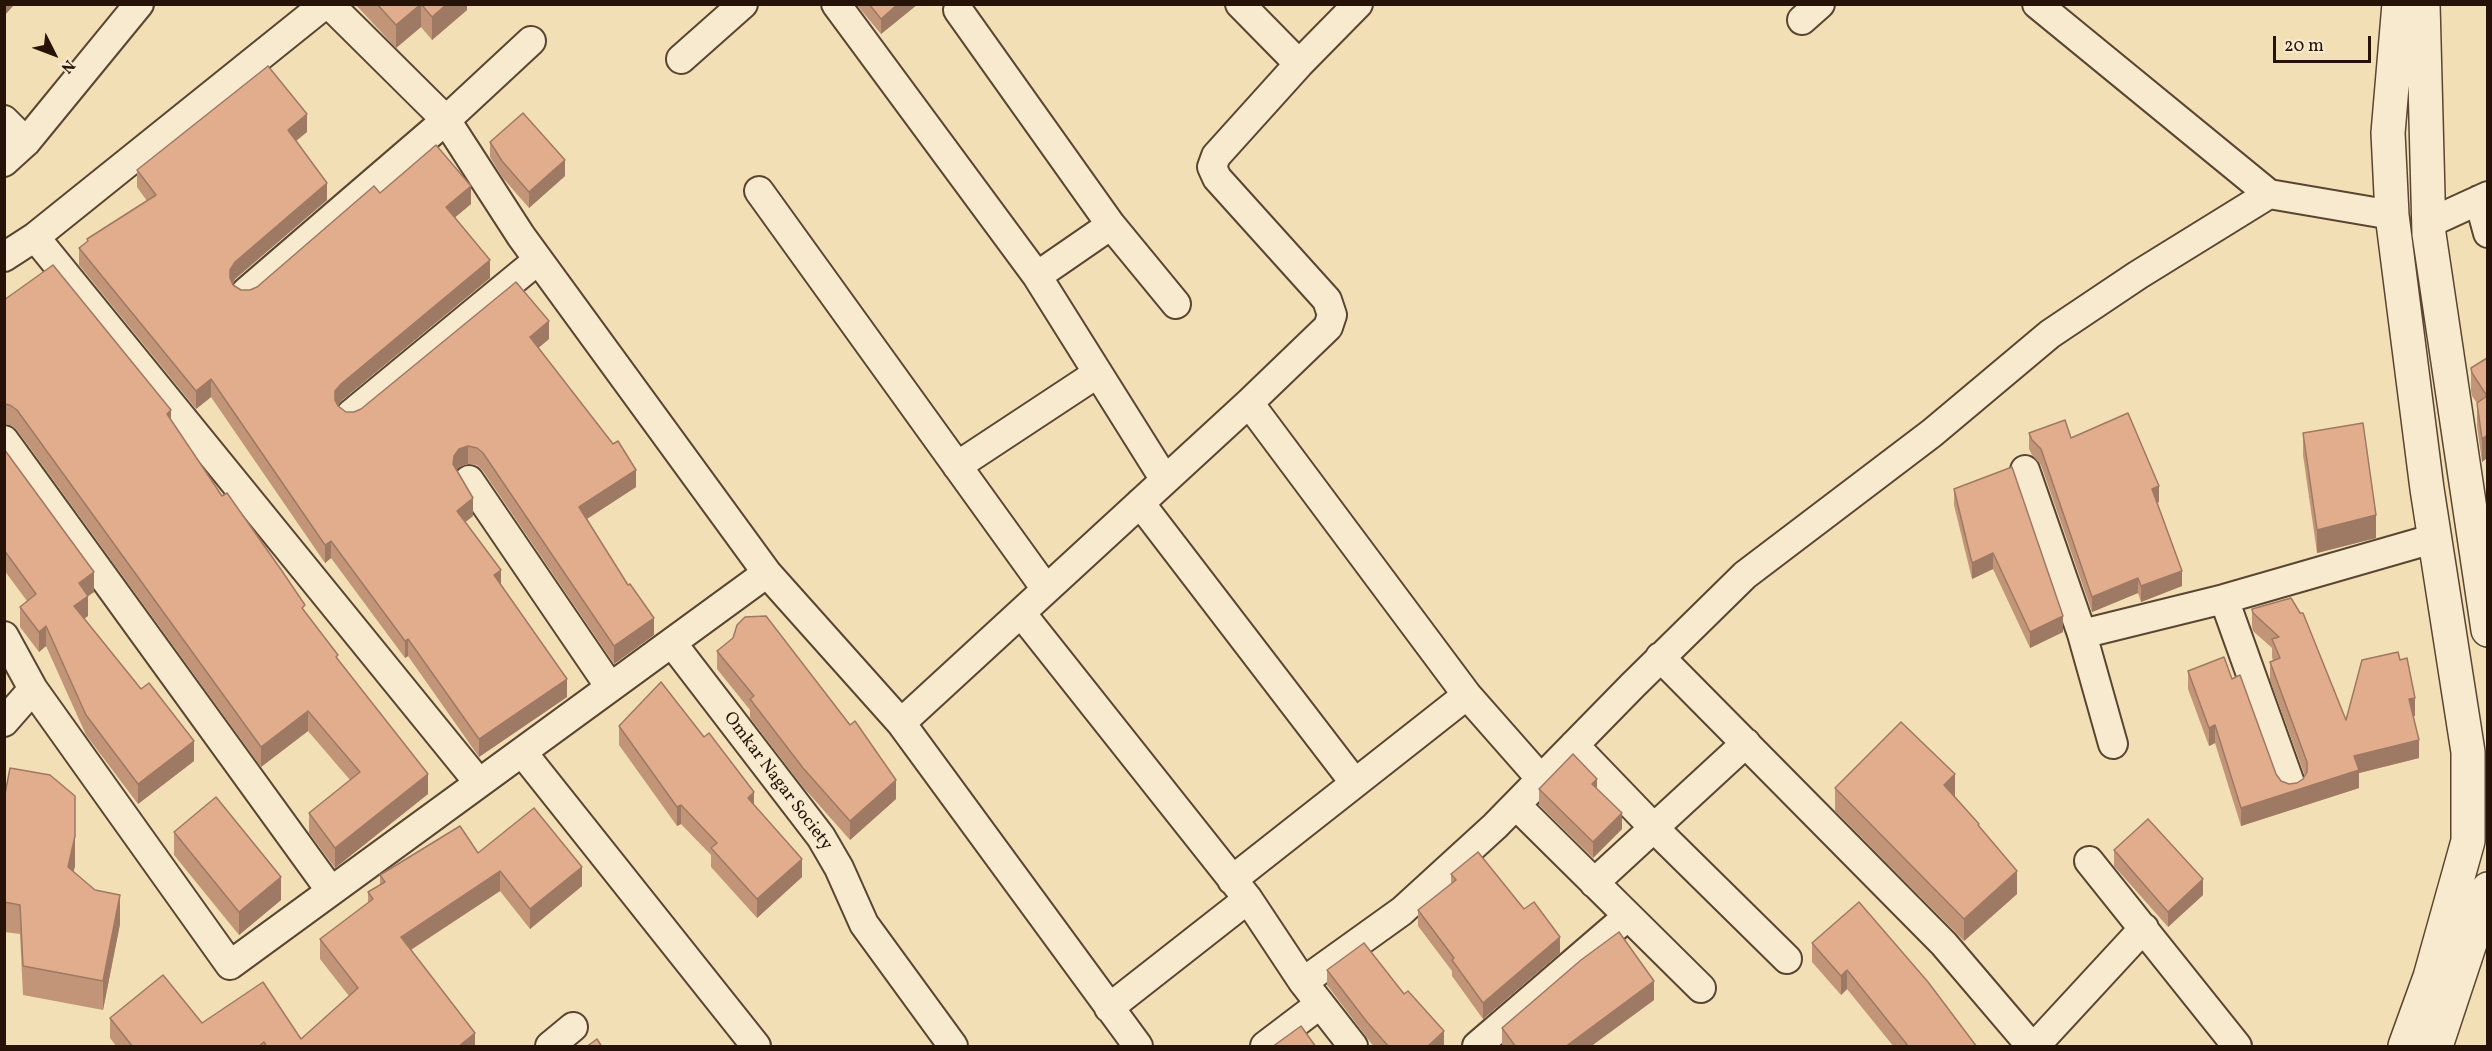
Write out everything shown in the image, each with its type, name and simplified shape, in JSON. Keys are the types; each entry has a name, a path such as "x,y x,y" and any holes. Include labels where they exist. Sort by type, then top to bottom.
{"street":[{"path":"4,162 26,142 139,4"},
{"path":"4,257 35,237 327,4 446,120 538,260 767,573 901,723 1138,1047"},
{"path":"681,59 743,4"},
{"path":"836,4 1037,276 1165,480"},
{"path":"1240,4 1299,64"},
{"path":"901,723 1249,403 1328,327 1332,315 1327,300 1217,178 1212,167 1216,156 1299,64 1358,4"},
{"path":"2037,4 2269,194 2392,215"},
{"path":"2399,4 2388,133 2392,215 2427,489 2468,752 2478,842 2405,1047"},
{"path":"2423,4 2429,223 2487,630"},
{"path":"958,10 1111,225 1176,304"},
{"path":"246,292 446,120 531,40"},
{"path":"4,120 26,142"},
{"path":"759,191 1046,589"},
{"path":"1303,982 1402,911 1516,805 1660,657 1745,575 1932,433 2050,334 2138,274 2269,194"},
{"path":"2429,223 2483,198 2487,233"},
{"path":"1037,276 1111,225"},
{"path":"35,237 479,783"},
{"path":"351,414 538,260"},
{"path":"957,466 1098,373"},
{"path":"1249,403 1467,695 1541,779"},
{"path":"4,440 331,891"},
{"path":"2025,470 2082,634 2112,744"},
{"path":"469,480 610,687"},
{"path":"1140,503 1354,782"},
{"path":"2082,634 2224,599 2436,538"},
{"path":"4,636 33,689 230,965 767,573"},
{"path":"2224,599 2291,786"},
{"path":"1021,613 1240,889 1319,1005 1353,1047"},
{"name":"Omkar Nagar Society","path":"672,643 820,837 839,868 864,924 954,1047"},
{"path":"1660,657 1944,944 2033,1047 2144,928"},
{"path":"4,722 33,689"},
{"path":"1109,1008 1354,782 1467,695"},
{"path":"1594,883 1746,743"},
{"path":"1574,745 1786,959"},
{"path":"522,752 756,1047"},
{"path":"1516,805 1701,988"},
{"path":"2089,861 2237,1047"},
{"path":"2436,1047 2487,888"},
{"path":"1477,1047 1628,916"},
{"path":"1266,1047 1319,1005"},
{"path":"550,1047 573,1027"}],"building":[{"path":"377,4 421,4 396,25"},
{"path":"421,4 447,4 432,17"},
{"path":"869,4 898,4 881,19"},
{"path":"268,66 307,114 288,130 327,183 235,262 230,270 233,285 241,290 257,287 374,186 380,193 436,145 471,186 446,207 490,260 341,384 335,391 338,406 346,412 361,409 516,282 549,321 530,337 613,444 618,441 636,470 579,507 628,585 630,584 654,618 614,646 483,453 477,448 468,446 459,449 454,456 453,464 473,498 457,511 501,570 494,575 567,679 479,739 408,639 405,641 331,541 325,545 211,379 196,391 79,248 88,241 87,239 156,195 137,170"},
{"path":"523,113 565,160 529,192 502,161 490,142"},
{"path":"53,265 171,410 167,414 222,496 227,493 305,605 302,608 338,655 336,657 428,774 335,848 309,813 360,772 308,711 261,747 17,410 4,404 4,300"},
{"path":"2487,358 2487,396 2471,368"},
{"path":"2487,396 2487,435 2482,439 2477,403"},
{"path":"2128,413 2159,486 2152,489 2182,571 2141,586 2138,578 2092,597 2041,449 2029,433 2065,420 2071,438"},
{"path":"2363,423 2376,515 2317,530 2303,433"},
{"path":"4,449 94,572 79,583 88,596 74,606 141,689 149,683 194,741 138,784 86,715 46,626 39,632 20,607 36,594 4,550"},
{"path":"2012,467 2063,616 2030,632 1993,553 1972,563 1954,489"},
{"path":"2291,598 2300,613 2303,613 2346,720 2362,660 2398,652 2400,660 2407,658 2415,698 2409,699 2419,740 2354,756 2359,770 2241,808 2215,725 2209,728 2188,671 2224,657 2232,679 2240,675 2276,774 2281,781 2289,784 2303,779 2307,772 2307,762 2270,662 2280,658 2272,639 2279,637 2253,613 2252,609"},
{"path":"766,616 850,725 855,721 896,780 850,821 803,768 750,699 754,696 717,651 733,638 737,625 745,617"},
{"path":"661,682 704,737 709,733 754,792 748,798 802,859 757,899 711,848 717,843 681,805 677,807 619,726"},
{"path":"1901,722 1955,774 1944,785 2017,871 1964,919 1835,788"},
{"path":"1573,754 1597,779 1592,784 1622,813 1593,842 1539,789"},
{"path":"10,768 50,775 75,796 75,836 68,867 95,890 120,895 103,981 23,966 20,905 4,902 4,799"},
{"path":"216,797 281,877 239,912 174,832"},
{"path":"534,808 582,867 530,909 500,871 401,937 475,1033 458,1047 267,1047 264,1042 258,1047 133,1047 110,1018 163,975 202,1023 263,982 301,1039 358,988 320,939 373,899 368,892 385,882 380,875 460,826 478,853"},
{"path":"2148,819 2203,879 2168,912 2114,850"},
{"path":"1478,852 1524,909 1534,902 1560,937 1483,1003 1452,960 1454,958 1418,910 1456,880 1451,874"},
{"path":"1859,902 1928,982 1977,1047 1909,1047 1847,970 1841,976 1812,943"},
{"path":"1619,932 1654,981 1565,1047 1516,1047 1502,1028 1581,960"},
{"path":"1364,943 1404,994 1408,991 1444,1031 1427,1047 1389,1047 1327,970"},
{"path":"1301,1026 1316,1047 1272,1047"},
{"path":"597,1039 602,1047 586,1047"}]}
